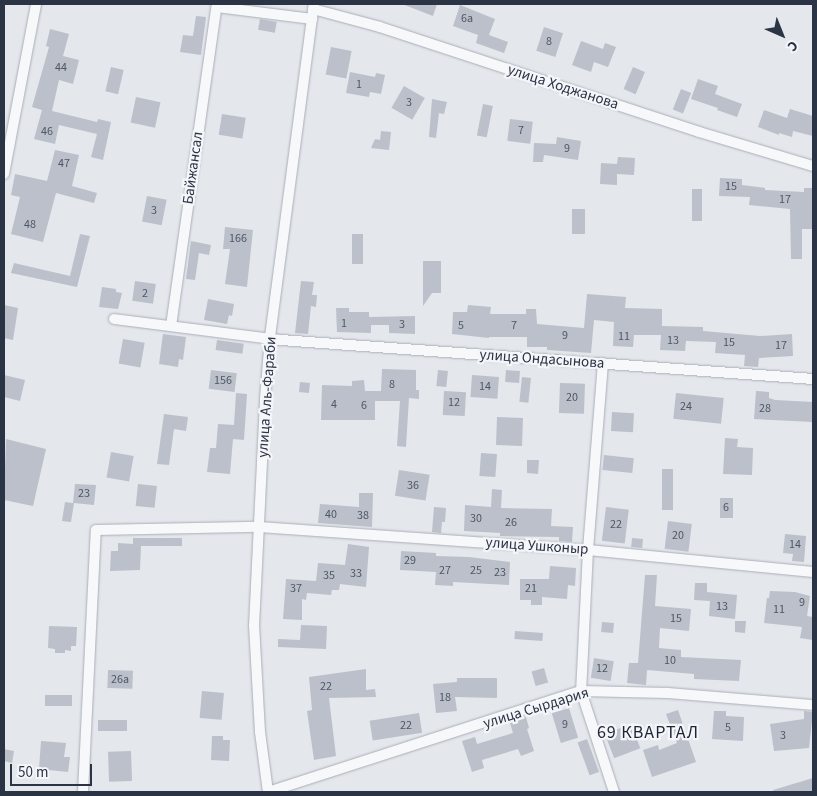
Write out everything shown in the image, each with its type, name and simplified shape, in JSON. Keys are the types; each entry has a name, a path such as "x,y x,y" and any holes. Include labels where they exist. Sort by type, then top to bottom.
{"street":[{"path":"4,174 36,4"},
{"name":"Байжансал","path":"171,326 217,5 313,11"},
{"name":"улица Ходжанова","path":"313,11 380,28 700,132 813,166"},
{"name":"улица Аль-Фараби","path":"268,792 260,732 254,626 259,527 270,337 313,11"},
{"path":"114,319 270,337"},
{"name":"улица Ондасынова","path":"270,337 813,380"},
{"path":"603,363 588,550 581,691 614,792"},
{"name":"улица Ушконыр","path":"83,792 96,530 259,527 588,550 813,572"},
{"name":"улица Сырдария","path":"268,792 581,691 666,693 813,705"}],"building":[{"path":"402,4 437,4 433,16"},
{"path":"460,5 495,19 489,35 508,42 504,53 476,43 478,35 453,26"},
{"path":"196,16 206,17 201,55 180,52 183,35 193,36"},
{"path":"260,19 277,22 275,33 258,30"},
{"path":"544,27 563,33 555,57 536,51"},
{"path":"50,29 69,34 63,56 79,60 73,84 59,80 52,111 97,122 98,119 111,122 103,160 91,157 97,134 59,125 55,144 34,139 42,110 32,107 49,47 46,46"},
{"path":"581,41 603,49 605,43 616,47 608,67 594,62 591,72 572,65"},
{"path":"331,47 352,51 346,78 326,74"},
{"path":"111,67 124,70 118,94 105,91"},
{"path":"633,67 645,72 636,94 624,89"},
{"path":"350,72 375,77 376,73 385,75 381,94 370,92 369,97 346,93"},
{"path":"698,79 718,86 715,94 742,104 737,117 691,99"},
{"path":"404,86 425,98 412,120 392,108"},
{"path":"681,89 691,93 683,114 673,109"},
{"path":"136,97 160,102 155,128 131,122"},
{"path":"432,99 447,102 444,114 439,113 436,138 429,137"},
{"path":"483,104 493,106 487,137 477,135"},
{"path":"790,109 813,116 813,136 793,131 792,137 779,133 779,135 758,127 764,110 787,118"},
{"path":"222,114 246,118 242,138 219,135"},
{"path":"510,119 533,122 530,144 507,141"},
{"path":"381,131 391,132 389,150 371,148 375,139 380,140"},
{"path":"557,137 581,141 578,160 544,155 543,162 533,162 534,143 556,144"},
{"path":"55,150 79,155 72,186 97,193 94,203 56,193 43,242 11,234 20,197 11,195 15,174 47,181"},
{"path":"618,157 635,158 634,175 617,174 617,185 600,184 601,163 617,164"},
{"path":"720,178 742,179 742,185 765,188 765,190 804,192 804,188 813,188 813,229 802,229 802,259 791,259 790,209 749,205 750,197 719,196"},
{"path":"692,189 702,189 702,221 692,221"},
{"path":"147,196 167,200 162,225 142,222"},
{"path":"572,209 585,209 585,234 572,234"},
{"path":"225,227 253,230 247,287 225,284 230,249 223,249"},
{"path":"80,234 90,236 77,287 11,273 14,263 70,276"},
{"path":"352,234 363,234 363,264 352,264"},
{"path":"191,241 211,245 209,255 199,253 195,280 186,279"},
{"path":"423,261 441,261 441,293 432,293 423,306"},
{"path":"135,281 156,284 153,304 132,301"},
{"path":"301,281 314,282 312,295 317,295 316,307 311,306 308,334 295,333"},
{"path":"102,287 116,289 116,292 122,293 118,309 99,307"},
{"path":"587,294 626,297 625,308 662,309 662,326 703,327 703,331 760,336 792,334 793,356 759,358 758,367 744,366 745,355 715,353 716,342 686,341 685,351 660,350 661,335 634,335 633,347 613,346 614,322 594,320 591,353 547,350 547,347 527,347 527,337 489,338 452,334 453,312 467,312 468,305 491,307 490,314 526,314 526,309 536,309 537,324 584,328"},
{"path":"208,299 234,304 232,316 229,315 227,324 204,320"},
{"path":"4,305 18,308 13,340 4,338"},
{"path":"336,308 349,308 349,312 369,312 369,317 415,316 415,334 389,333 389,325 371,325 371,333 337,332"},
{"path":"163,334 186,337 183,360 179,359 178,367 159,364"},
{"path":"123,339 145,343 140,367 119,364"},
{"path":"217,340 244,344 242,354 216,350"},
{"path":"382,369 416,370 416,390 419,390 419,399 409,398 406,447 397,446 400,401 375,401 375,420 321,420 322,385 352,386 352,381 364,380 365,391 381,391"},
{"path":"211,370 237,373 234,392 209,389"},
{"path":"438,370 448,371 446,387 436,386"},
{"path":"506,370 520,371 519,383 505,382"},
{"path":"4,375 25,380 20,401 4,397"},
{"path":"472,375 499,377 497,399 470,397"},
{"path":"522,377 531,378 528,403 519,402"},
{"path":"300,382 310,383 309,393 299,392"},
{"path":"560,383 585,384 584,414 559,413"},
{"path":"444,391 466,392 465,416 443,415"},
{"path":"756,391 769,392 769,398 775,400 813,402 813,422 754,419"},
{"path":"236,393 247,394 244,440 233,439 230,474 207,472 210,448 216,448 218,424 234,425"},
{"path":"676,393 724,398 721,424 673,419"},
{"path":"612,412 634,413 633,432 611,431"},
{"path":"164,414 188,417 186,431 174,429 169,465 157,464"},
{"path":"497,417 523,418 522,446 496,445"},
{"path":"725,438 738,439 737,447 753,448 752,475 723,474"},
{"path":"6,439 46,449 33,506 4,500"},
{"path":"111,452 134,456 129,482 106,478"},
{"path":"481,453 497,454 495,477 479,476"},
{"path":"604,455 634,458 632,473 602,470"},
{"path":"527,460 539,460 538,474 527,473"},
{"path":"662,469 673,469 673,510 662,510"},
{"path":"399,470 430,475 426,501 395,496"},
{"path":"75,484 96,485 94,505 74,503 71,522 62,521 65,502 73,503"},
{"path":"138,484 157,486 155,508 136,506"},
{"path":"492,489 502,490 501,508 552,509 551,526 573,527 572,542 559,541 559,537 500,536 500,533 464,531 465,505 491,507"},
{"path":"359,493 373,493 372,527 318,523 320,504 359,507"},
{"path":"720,498 733,498 733,518 720,518"},
{"path":"434,507 446,508 445,522 442,522 441,533 432,532"},
{"path":"606,507 629,510 625,544 602,541"},
{"path":"668,521 692,524 688,552 665,549"},
{"path":"785,534 806,536 804,562 792,561 793,554 783,553"},
{"path":"133,538 182,538 182,546 141,546 140,570 110,571 111,551 118,551 118,543 133,544"},
{"path":"632,538 643,539 642,548 631,547"},
{"path":"348,544 369,547 366,587 340,584 339,590 332,590 331,595 307,593 306,600 302,599 302,620 283,619 286,579 316,581 318,563 345,565"},
{"path":"401,551 436,553 436,556 469,557 510,562 509,585 453,582 453,586 435,585 436,572 400,570"},
{"path":"550,566 576,568 575,586 568,585 567,599 542,597 542,605 531,605 531,600 520,600 520,579 549,579"},
{"path":"645,575 657,575 655,606 691,609 689,631 660,628 659,648 681,650 681,657 741,660 739,681 694,679 694,674 647,670 646,685 627,683 629,663 638,663"},
{"path":"695,583 707,583 707,592 737,595 735,619 709,616 710,601 694,600"},
{"path":"770,591 795,592 810,596 807,616 813,617 813,640 800,638 802,627 764,623 767,598 769,598"},
{"path":"735,621 746,621 745,633 735,632"},
{"path":"602,622 614,623 613,633 601,632"},
{"path":"301,625 327,626 326,649 278,647 278,639 300,640"},
{"path":"49,626 77,627 76,646 71,646 71,651 65,650 65,653 55,653 55,649 48,648"},
{"path":"515,631 543,633 542,641 514,639"},
{"path":"594,658 614,661 611,681 591,678"},
{"path":"544,668 548,682 536,686 532,672"},
{"path":"366,669 366,690 375,689 376,697 329,698 336,756 314,760 307,711 312,710 309,677"},
{"path":"108,670 133,671 132,689 107,688"},
{"path":"457,678 497,678 497,698 455,697 457,711 436,713 433,684 457,682"},
{"path":"202,691 224,693 222,720 200,718"},
{"path":"45,695 72,695 72,706 45,706"},
{"path":"569,708 578,738 561,743 552,713"},
{"path":"678,710 696,762 652,777 643,750 658,745 659,750 677,743 666,714"},
{"path":"714,711 726,711 726,716 744,717 743,741 712,739"},
{"path":"804,711 813,712 809,748 774,751 770,724 804,719"},
{"path":"419,713 422,733 373,741 370,721"},
{"path":"526,717 529,728 527,729 534,751 521,756 518,749 482,760 484,768 472,772 462,741 475,737 477,744 513,733 510,723"},
{"path":"98,720 127,720 127,731 98,731"},
{"path":"631,724 640,748 614,758 605,734"},
{"path":"212,736 223,736 223,740 230,740 229,761 211,760"},
{"path":"587,739 599,772 590,775 578,742"},
{"path":"41,741 66,743 64,757 70,757 68,772 39,769"},
{"path":"4,749 14,751 12,763 4,761"},
{"path":"131,751 132,781 109,782 108,752"},
{"path":"813,778 813,792 774,792 773,790"}],"district":[{"name":"69 КВАРТАЛ","path":"648,733"}]}
